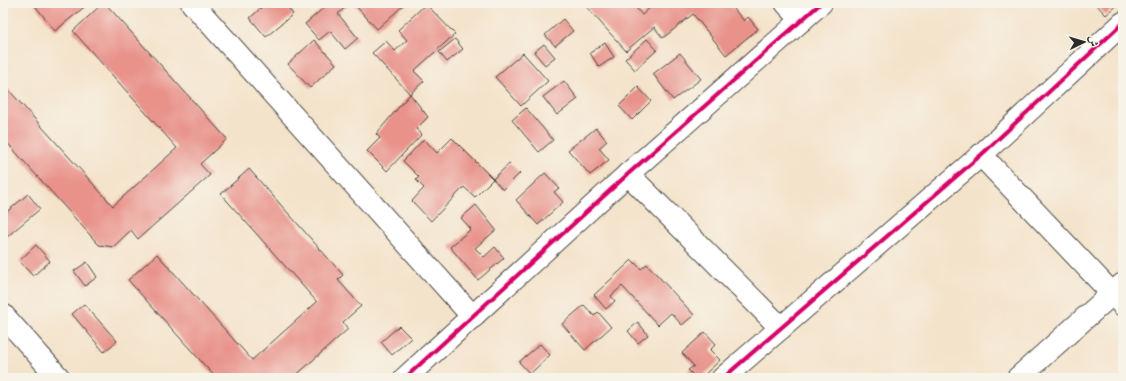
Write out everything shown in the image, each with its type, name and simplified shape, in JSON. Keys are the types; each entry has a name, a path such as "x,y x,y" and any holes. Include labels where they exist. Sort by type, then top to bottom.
{"street":[{"path":"192,3 473,317"},
{"path":"786,3 802,20"},
{"path":"405,378 628,174 821,3"},
{"path":"723,378 981,155 1123,23"},
{"path":"981,155 1120,294 1018,378"},
{"path":"628,174 781,328"},
{"path":"3,315 59,378"}],"building":[{"path":"33,3 87,3 88,4 55,31"},
{"path":"103,3 105,3 227,139 200,164 210,175 138,239 131,230 113,247 99,245 3,138 3,92 7,88 113,206 177,148 73,31"},
{"path":"260,3 284,3 293,14 266,37 250,18 263,6"},
{"path":"327,3 350,3 338,14 358,38 345,49 330,31 319,40 305,24 328,4"},
{"path":"353,3 406,3 377,29"},
{"path":"583,3 632,3 642,15 653,5 652,3 674,3 678,7 683,3 729,3 744,21 748,17 758,29 726,55 693,14 663,38 654,27 626,51"},
{"path":"1095,3 1120,3 1106,15"},
{"path":"426,4 455,34 414,71 424,81 410,94 372,53 386,41 395,51 407,40 398,30"},
{"path":"563,19 573,31 555,46 545,35"},
{"path":"455,39 463,49 447,62 439,52"},
{"path":"647,39 657,50 635,70 625,59"},
{"path":"314,40 336,64 310,88 288,64"},
{"path":"605,43 614,57 599,67 590,53"},
{"path":"544,44 555,57 545,65 534,52"},
{"path":"523,53 548,81 521,106 495,77"},
{"path":"680,53 701,79 673,100 653,74"},
{"path":"564,81 578,99 557,115 543,97"},
{"path":"638,87 651,101 632,120 619,106"},
{"path":"410,94 428,117 416,129 422,134 387,171 367,151 380,138 376,134"},
{"path":"526,108 553,140 539,152 512,120"},
{"path":"596,128 607,141 599,148 609,160 590,175 568,150"},
{"path":"452,138 493,179 475,197 464,187 431,221 412,201 424,188 416,180 419,177 403,161 424,139 437,153"},
{"path":"510,163 520,173 503,190 493,179"},
{"path":"249,169 343,275 338,280 361,306 343,322 348,329 293,378 216,378 128,280 157,254 252,360 317,302 221,194"},
{"path":"545,173 559,188 554,192 563,202 538,225 516,200"},
{"path":"28,194 40,209 3,240 3,215"},
{"path":"476,205 496,230 475,248 484,257 495,247 504,258 478,280 450,247 471,229 461,218"},
{"path":"36,245 50,261 33,276 19,261"},
{"path":"632,260 641,269 647,264 694,315 682,325 671,313 658,325 622,286 611,296 615,301 606,309 594,295"},
{"path":"87,262 97,277 85,286 74,271"},
{"path":"84,304 117,341 104,352 72,314"},
{"path":"584,305 594,316 598,312 611,327 585,350 562,324"},
{"path":"638,322 648,335 638,343 628,331"},
{"path":"399,326 411,338 392,355 381,342"},
{"path":"705,332 716,344 710,350 720,360 701,378 696,378 688,370 694,366 682,353"},
{"path":"540,344 550,355 530,374 519,362"}],"cycle path":[{"path":"405,378 628,174 821,3"},
{"path":"723,378 981,155 1123,23"}]}
